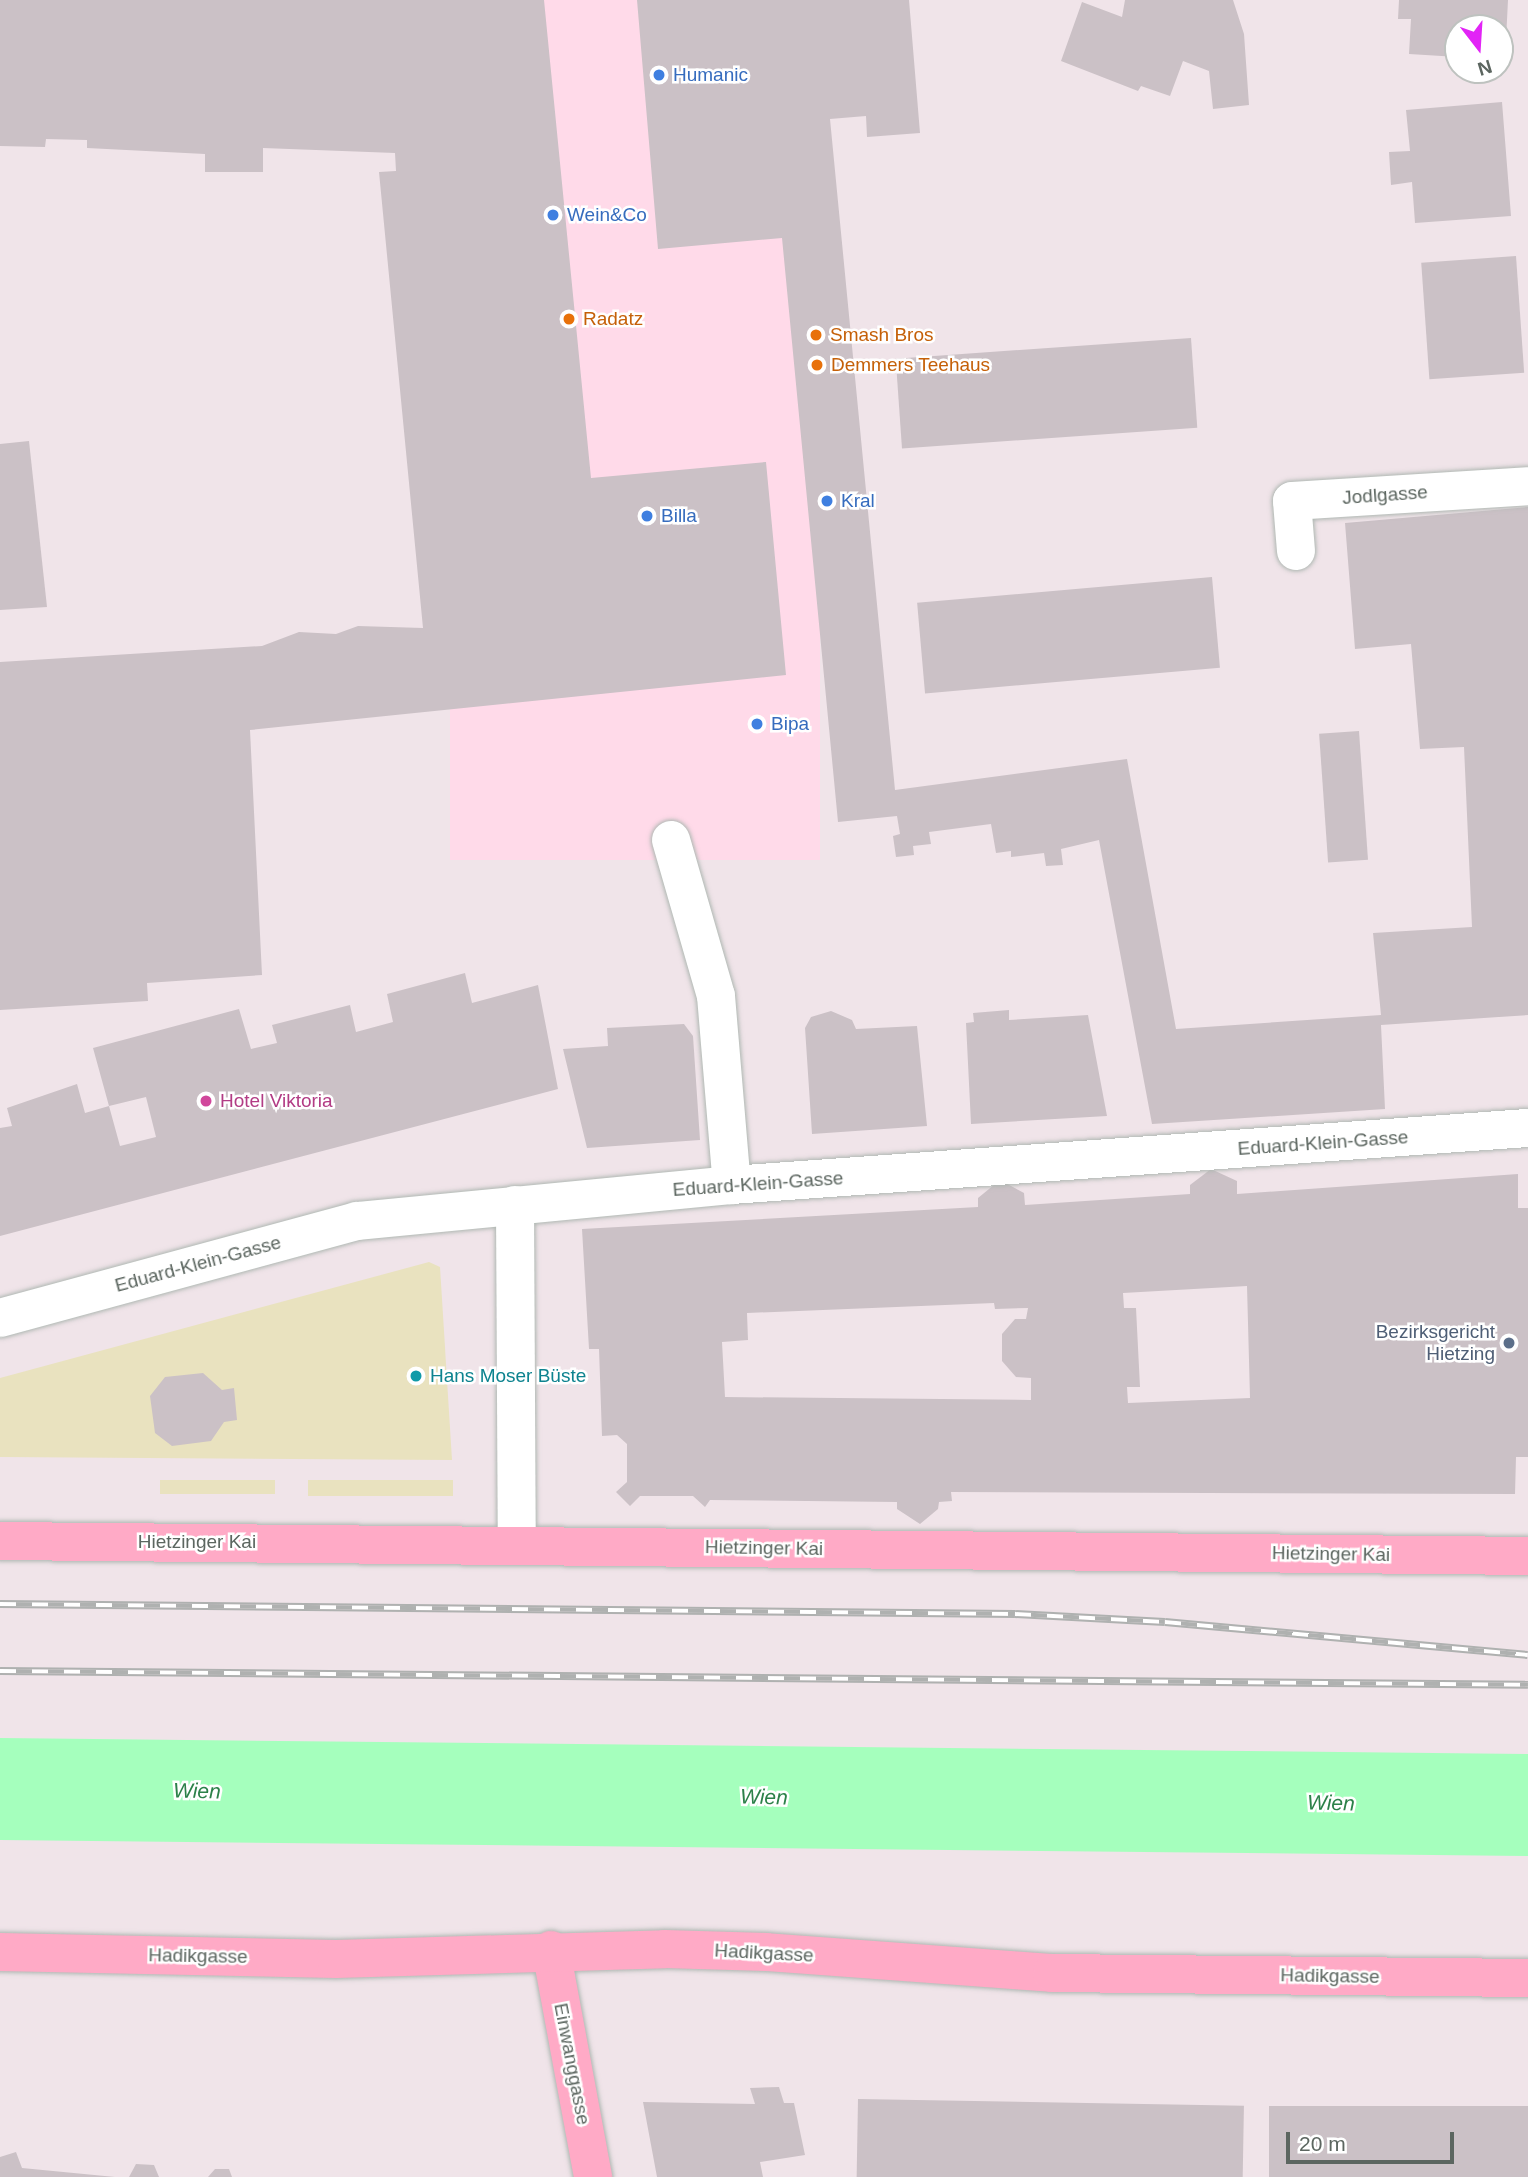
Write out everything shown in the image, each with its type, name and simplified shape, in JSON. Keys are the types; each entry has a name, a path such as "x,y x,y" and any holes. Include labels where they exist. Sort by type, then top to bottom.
{"main road":[{"name":"Hietzinger Kai","path":"0,1541 1528,1556"},
{"name":"Hadikgasse","path":"0,1952 336,1959 551,1950 766,1952 1052,1973 1528,1978"},
{"name":"Einwanggasse","path":"551,1950 593,2177"}],"street":[{"name":"Jodlgasse","path":"1296,551 1292,501 1528,486"},
{"path":"671,840 716,996 732,1185"},
{"name":"Eduard-Klein-Gasse","path":"0,1318 356,1221 732,1185 1528,1128"},
{"path":"515,1205 517,1546"}],"shaded area":[{"path":"450,0 820,0 820,860 450,860"},
{"path":"429,1262 440,1267 452,1460 0,1457 0,1378"},
{"path":"160,1480 275,1480 275,1494 160,1494"},
{"path":"308,1480 453,1480 453,1496 308,1496"}],"building":[{"path":"0,0 544,0 591,478 766,462 786,675 250,730 262,975 147,983 148,1001 0,1010 0,662 262,646 299,632 336,634 358,626 423,628 379,172 396,171 395,153 263,148 263,172 205,172 205,154 87,148 87,140 46,139 45,147 0,146"},
{"path":"637,0 909,0 920,133 867,137 866,116 830,119 895,790 1127,759 1176,1029 1381,1015 1373,933 1472,927 1464,747 1420,749 1411,644 1355,649 1345,523 1528,507 1528,1015 1381,1025 1385,1109 1152,1124 1099,840 1061,849 1063,865 1046,866 1044,853 1011,857 1011,851 996,853 991,824 929,832 931,844 913,846 914,855 896,857 893,836 900,834 897,816 838,822 782,238 658,249"},
{"path":"1125,0 1233,0 1244,34 1249,105 1213,109 1209,71 1183,61 1170,96 1141,86 1138,91 1061,61 1082,2 1122,17"},
{"path":"1399,0 1508,0 1507,14 1444,14 1444,56 1409,54 1411,19 1398,19"},
{"path":"1502,102 1511,216 1415,223 1412,182 1391,185 1389,152 1410,151 1406,110"},
{"path":"1516,256 1524,373 1429,379 1421,263"},
{"path":"1191,338 1197,428 902,448 896,359"},
{"path":"29,441 47,607 0,610 0,444"},
{"path":"1212,577 1220,668 925,693 917,603"},
{"path":"1359,731 1368,860 1328,862 1319,734"},
{"path":"465,973 472,1003 538,985 558,1089 0,1236 0,1128 12,1126 7,1108 77,1084 85,1113 109,1106 93,1048 239,1009 251,1049 277,1043 272,1025 350,1005 356,1032 393,1022 387,994","holes":["146,1097 156,1137 120,1146 109,1106"]},
{"path":"1009,1010 1009,1020 1088,1015 1107,1116 971,1124 966,1023 974,1022 973,1013"},
{"path":"831,1011 852,1020 856,1029 917,1026 927,1126 812,1134 805,1028 811,1017"},
{"path":"684,1024 693,1036 700,1140 587,1148 563,1049 608,1046 607,1028"},
{"path":"1211,1169 1237,1181 1237,1194 1518,1174 1518,1208 1528,1208 1528,1457 1516,1457 1515,1494 951,1492 952,1501 939,1502 938,1509 920,1524 897,1509 897,1502 710,1500 705,1507 693,1496 640,1496 630,1506 616,1492 627,1482 627,1444 617,1435 602,1436 599,1349 589,1349 582,1229 978,1207 978,1198 1000,1180 1024,1193 1025,1205 1190,1194 1190,1185","holes":["1247,1286 1250,1398 1128,1403 1127,1387 1140,1387 1136,1308 1124,1308 1123,1293","994,1303 995,1309 1028,1308 1026,1319 1015,1319 1002,1334 1002,1361 1016,1377 1031,1378 1031,1400 725,1397 722,1342 748,1340 747,1313"]},
{"path":"203,1373 222,1390 234,1388 237,1420 224,1422 211,1441 172,1446 155,1433 150,1396 165,1377"},
{"path":"779,2087 784,2103 794,2103 805,2155 760,2162 763,2177 657,2177 643,2102 755,2104 750,2088"},
{"path":"858,2099 1244,2106 1243,2177 857,2177"},
{"path":"1269,2106 1528,2106 1528,2177 1269,2177"},
{"path":"16,2152 22,2168 115,2177 0,2177 0,2157"},
{"path":"136,2164 154,2165 159,2177 129,2177"},
{"path":"215,2169 229,2169 232,2177 208,2177"}],"waterway":[{"name":"Wien","path":"0,1789 1528,1805"}],"railway":[{"path":"0,1604 1015,1614 1165,1622 1528,1655"},
{"path":"0,1671 1528,1685"}],"place":[{"name":"Humanic","path":"659,75"},
{"name":"Wein&Co","path":"553,215"},
{"name":"Radatz","path":"569,319"},
{"name":"Smash Bros","path":"816,335"},
{"name":"Demmers Teehaus","path":"817,365"},
{"name":"Kral","path":"827,501"},
{"name":"Billa","path":"647,516"},
{"name":"Bipa","path":"757,724"},
{"name":"Hotel Viktoria","path":"206,1101"},
{"name":"Bezirksgericht Hietzing","path":"1509,1343"},
{"name":"Hans Moser Büste","path":"416,1376"}]}
